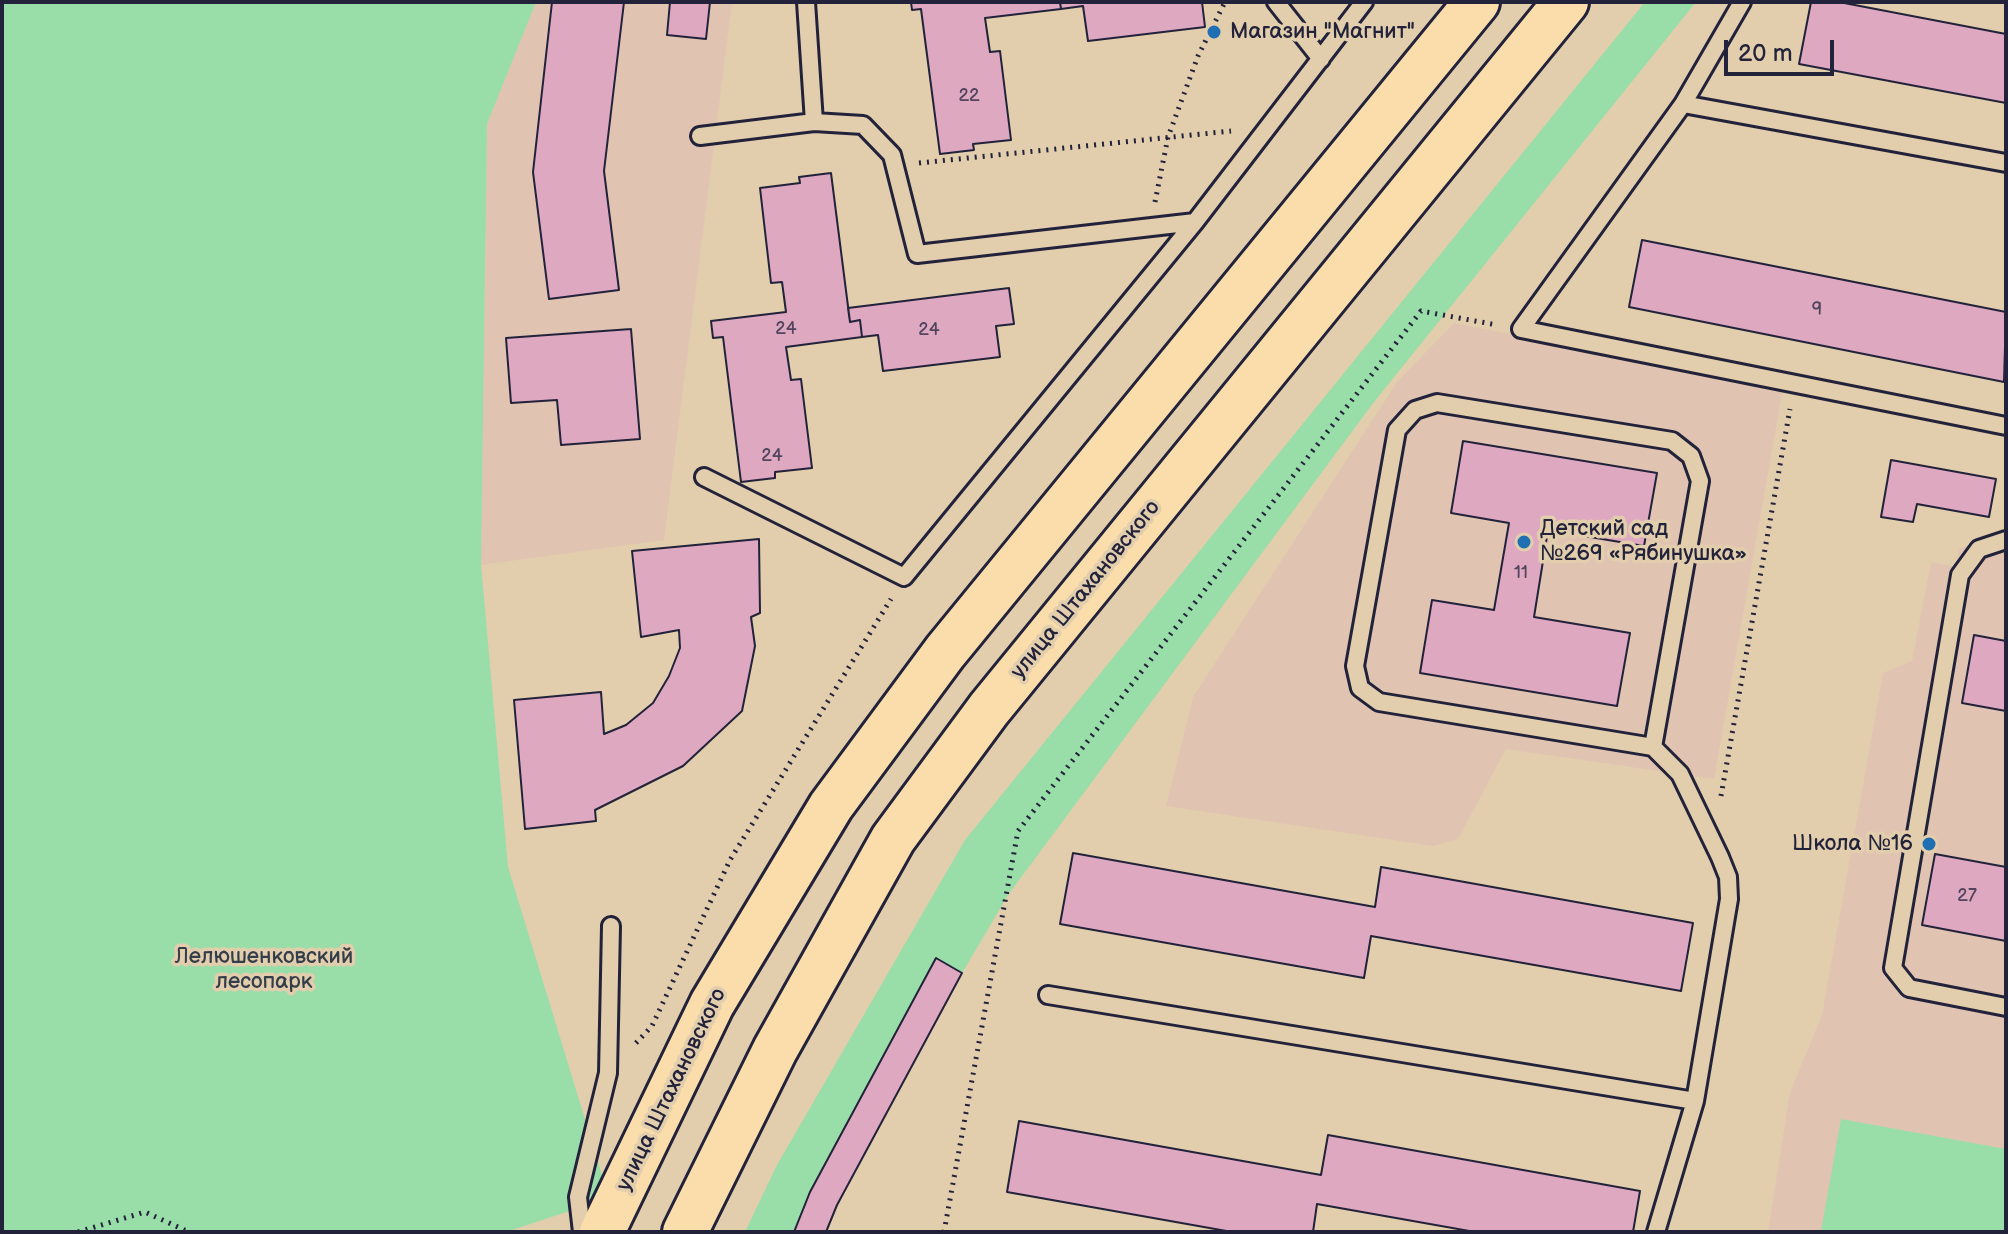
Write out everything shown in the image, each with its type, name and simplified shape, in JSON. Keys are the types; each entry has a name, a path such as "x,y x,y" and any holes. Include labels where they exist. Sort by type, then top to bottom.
{"main road":[{"name":"улица Штахановского","path":"602,1232 712,1004 831,806 945,652 1477,2"},
{"name":"улица Штахановского","path":"685,1232 775,1050 893,839 989,709 1566,2"}],"lane":[{"path":"806,2 814,122"},
{"path":"1276,2 1321,59"},
{"path":"704,477 904,577 1195,222 1364,2"},
{"path":"1742,2 1683,104 1521,329 2006,426"},
{"path":"1683,104 2006,163"},
{"path":"700,136 814,122 863,125 892,155 917,254 1195,222"},
{"path":"1653,747 1700,481 1691,456 1672,441 1437,403 1415,410 1397,430 1355,666 1360,688 1379,702 1653,747 1680,774 1728,877 1729,899 1695,1101 1656,1232"},
{"path":"2006,540 1979,549 1960,575 1893,968 1909,988 2006,1007"},
{"path":"582,1232 578,1197 608,1073 611,926"},
{"path":"1048,995 1695,1101"}],"path":[{"path":"1150,227 1168,137 1198,56 1225,2"},
{"path":"894,166 1268,127"},
{"path":"944,1232 1018,831 1421,311 1521,329"},
{"path":"1713,841 1794,384"},
{"path":"608,1073 652,1026 730,860 904,577"},
{"path":"78,1232 145,1212 189,1232"}],"shaded area":[{"path":"536,2 732,2 664,540 481,565 487,124"},
{"name":"Детский сад №269 «Рябинушка»","path":"1454,323 1783,388 1714,779 1506,749 1458,839 1433,846 1166,806 1193,697 1397,382"},
{"name":"Школа №16","path":"2006,532 2006,1232 1768,1232 1790,1092 1822,1015 1883,673 1912,661 1931,562 1956,567 1959,549"}],"green space":[{"name":"Лелюшенковский лесопарк","path":"2,2 536,2 487,124 481,565 508,867 609,1198 506,1232 2,1232"},
{"path":"1645,2 1696,2 1374,402 1008,895 810,1232 745,1232 777,1165 965,840"},
{"path":"1841,1119 2006,1149 2006,1232 1821,1231"}],"building":[{"path":"552,2 624,2 604,171 619,290 549,299 533,172"},
{"path":"670,2 710,2 706,39 667,35"},
{"path":"911,2 1060,2 1061,9 985,18 990,52 1000,51 1011,140 973,144 974,150 940,154 921,9 912,10"},
{"path":"1060,2 1202,2 1205,27 1088,41 1083,6 1061,9"},
{"path":"1811,2 1839,2 2006,34 2006,103 1799,64"},
{"path":"831,173 850,322 860,320 862,337 786,347 791,380 801,379 812,468 775,472 775,478 741,482 723,337 713,338 711,321 786,312 782,282 771,283 760,188 800,183 799,177"},
{"path":"1642,240 2006,312 2004,382 1629,307"},
{"path":"1009,288 1014,324 996,326 1000,357 883,371 878,335 862,337 860,320 850,322 848,308"},
{"path":"631,329 640,439 561,445 557,400 511,403 506,338"},
{"path":"1463,441 1657,473 1644,546 1548,530 1534,617 1630,633 1617,706 1420,673 1432,600 1494,610 1509,523 1451,513"},
{"path":"1891,460 1996,479 1989,517 1917,504 1913,522 1881,517"},
{"path":"759,539 760,613 751,617 755,646 742,711 683,766 595,810 596,821 525,829 514,700 601,692 604,734 626,725 653,703 669,676 680,648 679,630 641,637 632,551"},
{"path":"1974,635 2006,641 2006,711 1962,703"},
{"path":"1073,853 1375,907 1381,867 1693,923 1681,991 1371,936 1364,978 1060,924"},
{"path":"1935,854 2006,867 2006,941 1922,925"},
{"path":"936,958 962,973 837,1205 826,1232 794,1232 810,1192"},
{"path":"1019,1121 1321,1175 1328,1135 1640,1191 1633,1232 1475,1232 1317,1204 1313,1232 1232,1232 1007,1192"}],"place":[{"name":"Магазин \"Магнит\"","path":"1214,32"},
{"name":"Детский сад №269 «Рябинушка»","path":"1524,542"},
{"name":"Школа №16","path":"1929,844"}]}
